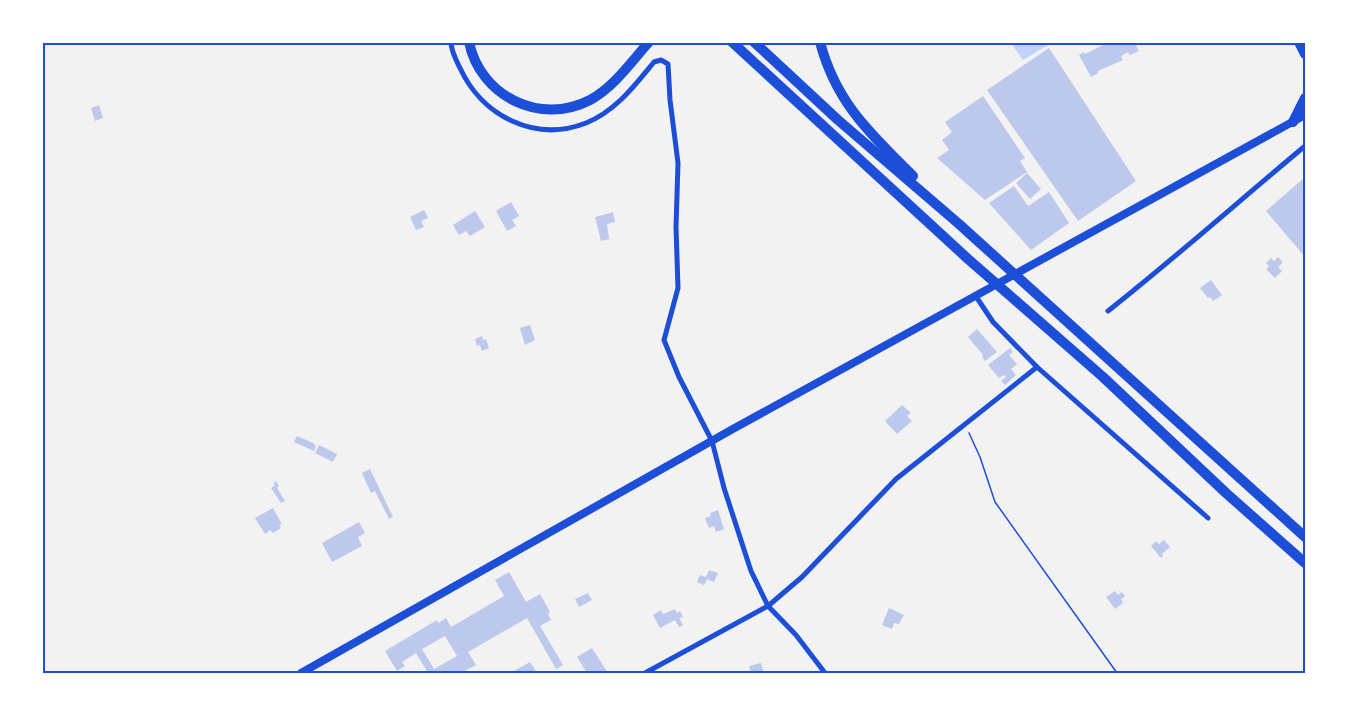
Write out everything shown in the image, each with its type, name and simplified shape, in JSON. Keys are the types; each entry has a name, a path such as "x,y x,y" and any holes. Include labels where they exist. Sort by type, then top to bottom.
{"highway":[{"path":"469,42 480,69 497,91 521,104 546,110 573,106 598,94 649,42"},
{"path":"732,42 1305,563"},
{"path":"754,42 838,120 959,224 1305,537"},
{"path":"820,42 827,68 850,110 959,224"},
{"path":"1299,42 1305,54"},
{"path":"1293,122 1305,98"}],"main road":[{"path":"302,673 712,441 1305,115"}],"street":[{"path":"451,42 465,78 488,107 503,118 545,130 569,128 588,122 627,94 654,62 661,60 668,64 678,163 676,227 678,288 664,340 679,377 712,441 724,488 751,571 768,606 796,635 825,673"},
{"path":"1108,311 1164,267 1305,146"},
{"path":"975,295 993,322 1037,367 1208,518"},
{"path":"645,673 768,606 802,577 896,479 1037,367"}],"path":[{"path":"964,423 980,457 995,502 1117,673"}],"water":[{"path":"1016,42 1046,42 1048,45 1023,60 1013,46"}],"building":[{"path":"1109,42 1122,42 1123,44 1134,42 1139,51 1130,55 1128,52 1121,56 1123,60 1098,71 1091,77 1079,55"},
{"path":"1049,48 1136,181 1078,221 987,90"},
{"path":"983,96 1025,158 1020,161 1027,172 985,200 937,158 949,150 942,140 952,132 945,122"},
{"path":"99,105 103,118 95,121 91,108"},
{"path":"1027,173 1041,189 1030,199 1016,183"},
{"path":"1305,177 1305,257 1266,211"},
{"path":"1014,186 1028,206 1049,192 1069,223 1031,250 989,203"},
{"path":"511,202 519,216 512,220 516,226 507,231 496,211"},
{"path":"424,210 428,218 421,221 424,227 416,230 410,217"},
{"path":"475,211 485,227 470,236 466,231 459,235 453,225"},
{"path":"613,212 615,222 607,224 609,239 601,241 595,217"},
{"path":"1278,257 1283,262 1278,267 1282,271 1275,278 1266,269 1269,266 1266,263 1271,258 1274,261"},
{"path":"1211,280 1222,295 1213,301 1200,288"},
{"path":"530,325 535,340 525,345 520,328"},
{"path":"977,329 997,352 985,361 983,355 968,337"},
{"path":"482,336 483,340 486,339 489,348 482,351 475,339"},
{"path":"1010,348 1013,352 1009,355 1017,364 1011,369 1016,375 1005,385 1001,381 1006,377 1004,375 999,378 988,365"},
{"path":"902,405 911,413 907,416 912,421 897,434 885,421"},
{"path":"297,436 313,443 316,446 314,451 294,442"},
{"path":"319,445 337,454 333,462 315,453"},
{"path":"370,469 393,517 389,519 375,491 371,493 362,473"},
{"path":"276,481 279,486 277,488 285,501 281,503 271,488"},
{"path":"273,508 282,524 279,525 281,528 273,533 270,530 265,534 255,518"},
{"path":"718,510 724,529 716,532 714,526 709,528 705,518"},
{"path":"359,522 365,533 358,537 362,546 332,562 322,543"},
{"path":"1164,540 1170,547 1161,558 1151,546 1156,541 1159,544"},
{"path":"709,570 718,573 714,582 707,579 704,585 697,582 700,575 706,577"},
{"path":"509,572 526,602 540,594 550,612 548,614 551,620 540,626 563,665 556,669 527,618 468,652 476,665 461,673 428,673 416,653 402,662 405,666 397,671 385,651 437,620 438,623 446,618 451,627 504,596 495,580","holes":["445,636 457,656 434,669 422,649"]},
{"path":"1115,591 1118,595 1122,592 1125,596 1121,599 1123,603 1115,609 1106,597"},
{"path":"588,593 592,600 579,607 575,599"},
{"path":"889,608 904,615 899,624 894,623 892,629 882,625"},
{"path":"675,609 677,613 680,611 683,617 679,618 683,625 679,627 675,620 660,628 653,615 661,610 663,614"},
{"path":"592,648 608,673 587,673 577,657"},
{"path":"530,662 537,673 515,673 514,671"},
{"path":"761,663 764,673 751,673 749,666"}]}
